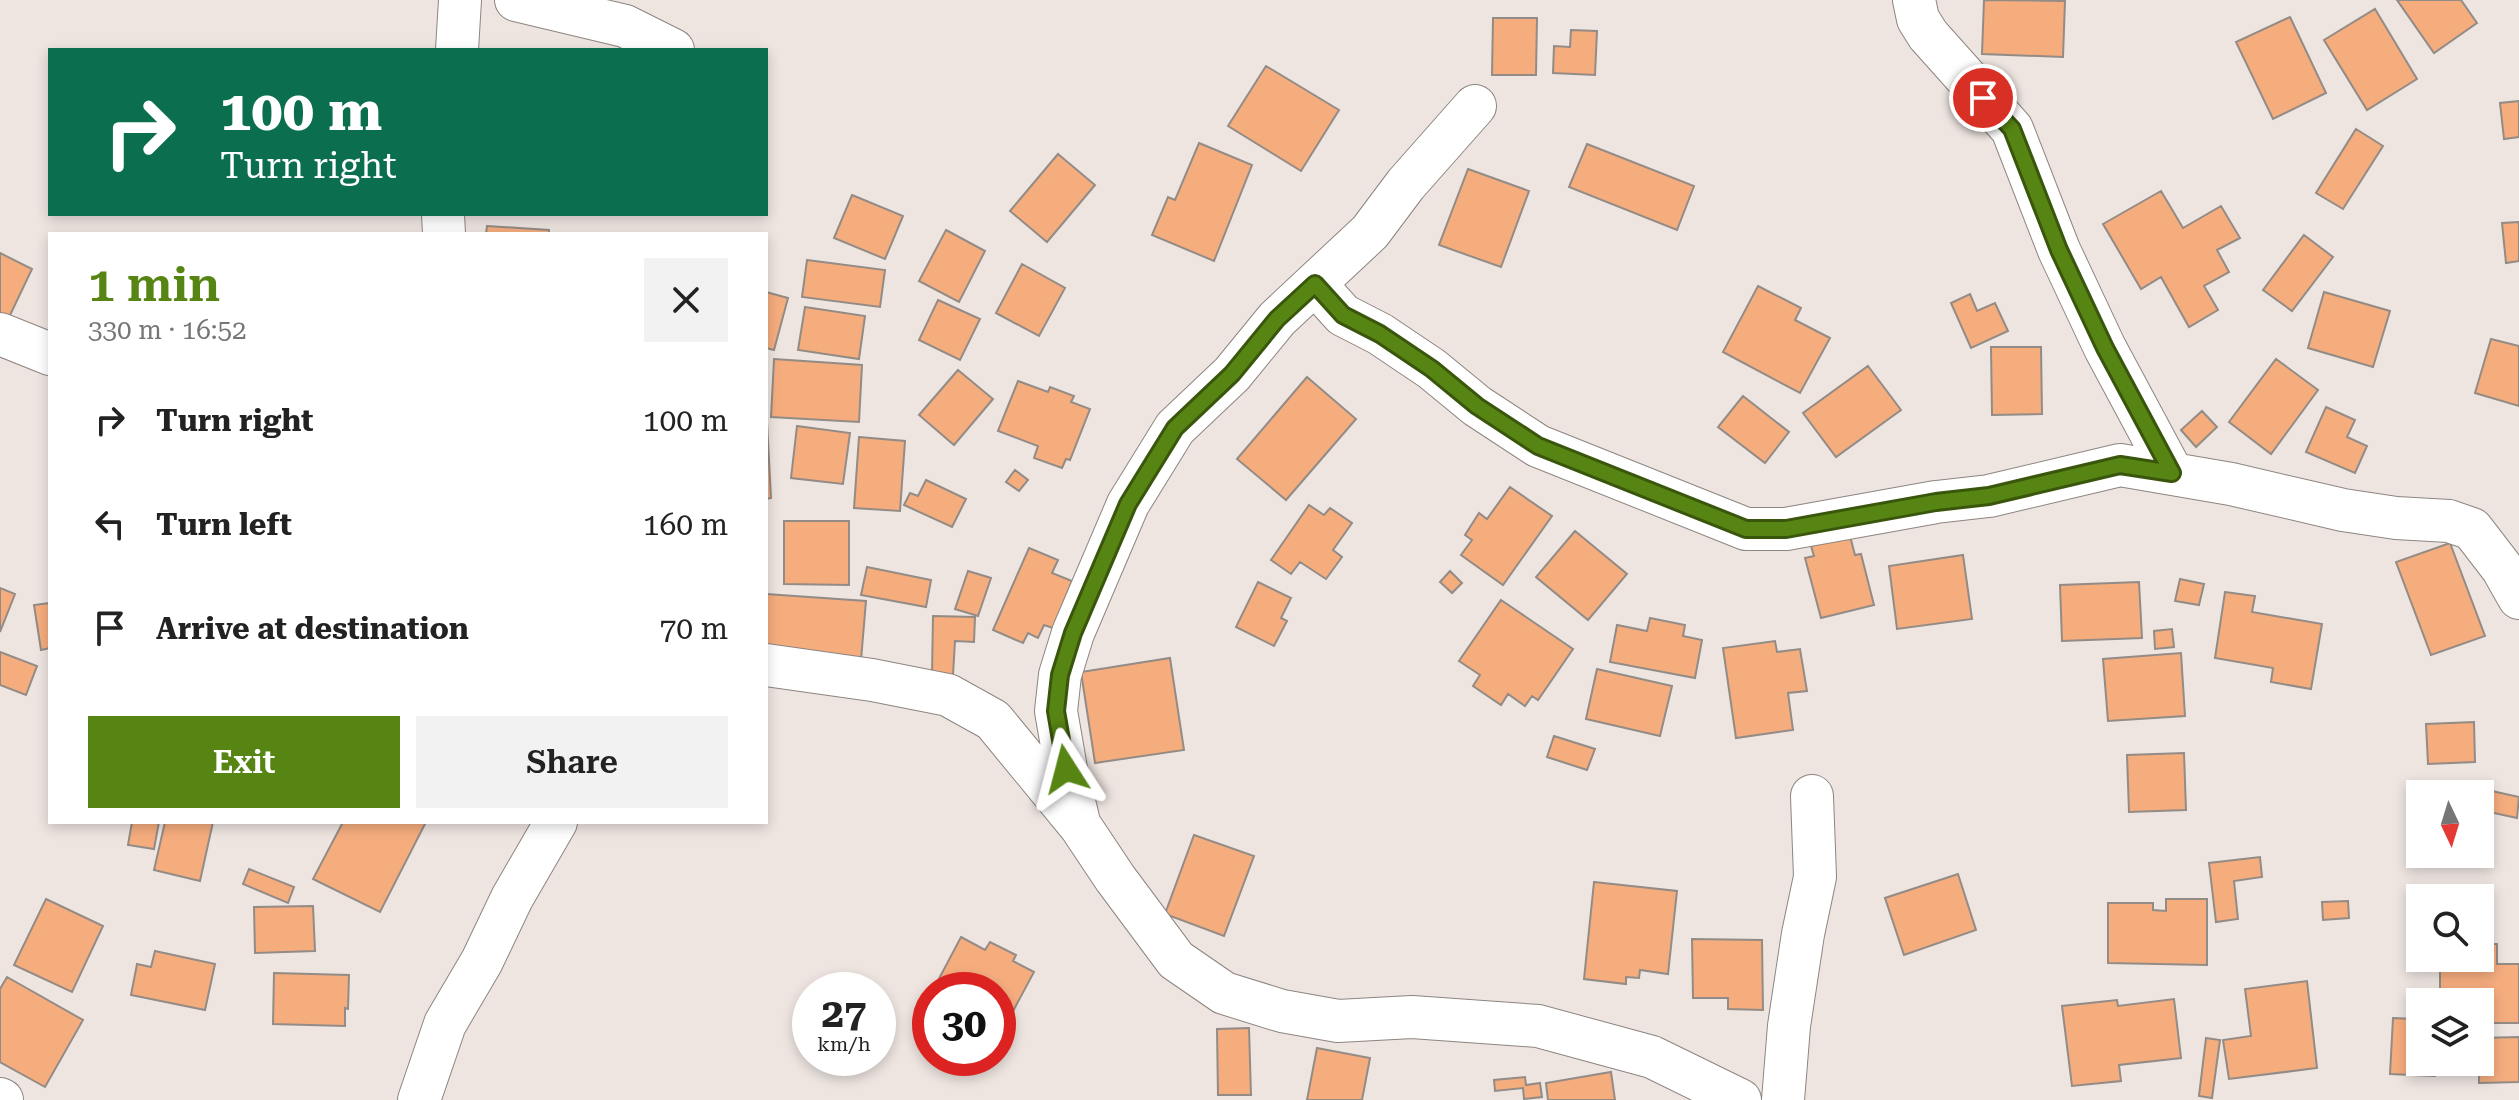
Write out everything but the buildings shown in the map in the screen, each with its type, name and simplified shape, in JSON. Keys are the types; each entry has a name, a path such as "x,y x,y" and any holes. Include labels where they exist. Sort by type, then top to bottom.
{"street":[{"path":"457,48 460,0"},
{"path":"516,0 625,26 669,48"},
{"path":"1914,0 1918,19 1928,35 2012,129 2065,264 2105,348 2172,473"},
{"path":"1081,827 1066,769 1056,711 1060,675 1073,633 1128,504 1175,428 1232,374 1277,319 1370,232 1406,184 1475,106"},
{"path":"1315,284 1343,315 1380,334 1432,369 1477,406 1538,446 1746,529 1786,529 1936,502 1989,496 2120,465 2172,473 2343,510 2396,518 2449,521 2472,529 2502,568 2519,598"},
{"path":"0,334 48,353"},
{"path":"768,665 872,680 948,695 993,720 1081,827 1176,960 1224,993 1282,1011 1338,1021 1412,1017 1538,1026 1652,1057 1740,1100"},
{"path":"1783,1100 1789,1026 1815,877 1812,796"},
{"path":"419,1100 445,1024 555,824"}],"route":[{"path":"1066,769 1056,711 1060,675 1073,633 1128,504 1175,428 1232,374 1277,319 1315,284 1343,315 1380,334 1432,369 1477,406 1538,446 1746,529 1786,529 1936,502 1989,496 2120,465 2172,473 2105,348 2059,250 2012,129 1983,98"}]}
